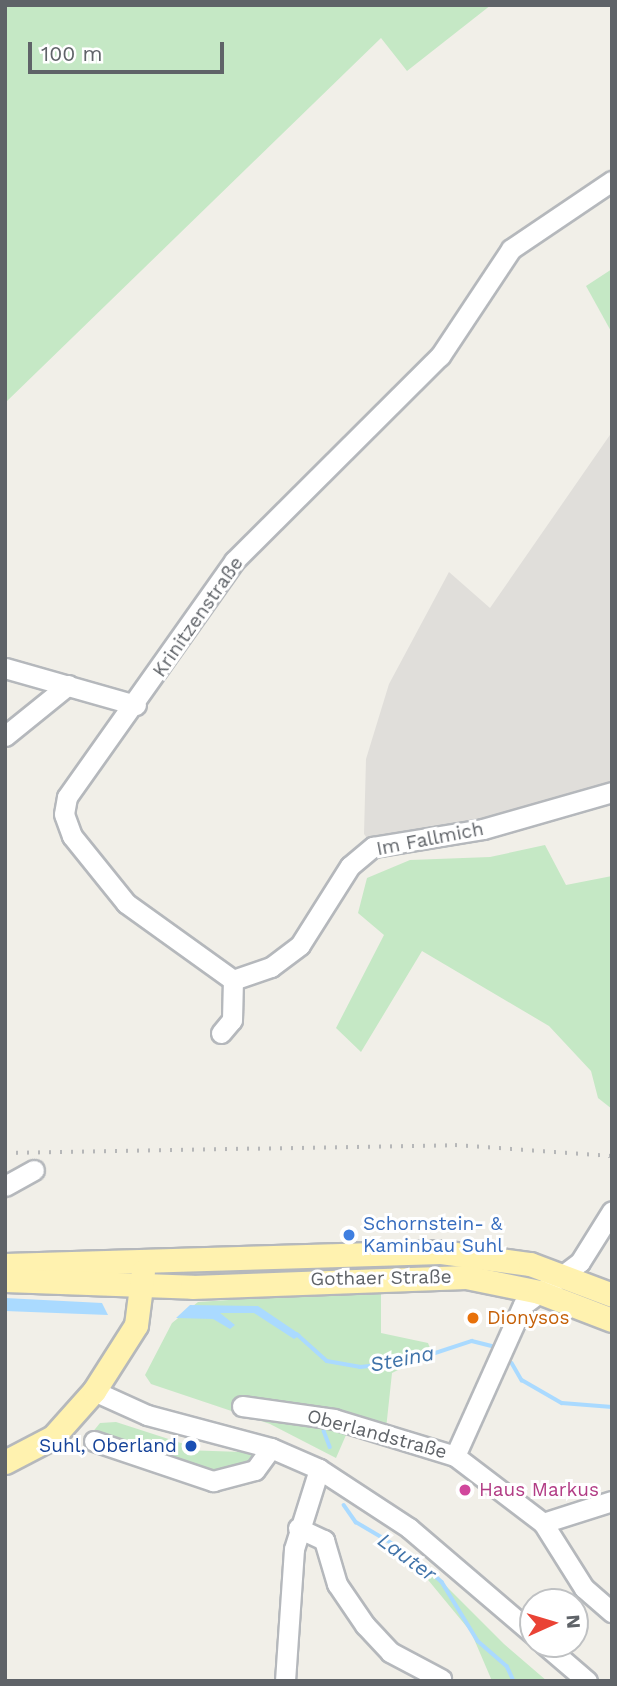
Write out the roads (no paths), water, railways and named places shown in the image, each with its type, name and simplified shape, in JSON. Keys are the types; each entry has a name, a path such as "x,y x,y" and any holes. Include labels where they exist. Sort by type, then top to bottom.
{"main road":[{"name":"Gothaer Straße","path":"143,1275 441,1252 498,1257 564,1276 612,1295"},
{"path":"5,1265 143,1275"},
{"name":"Gothaer Straße","path":"143,1275 428,1275 539,1292 612,1320"},
{"path":"5,1280 143,1275"},
{"path":"5,1462 53,1437 94,1391 136,1325 143,1275"}],"street":[{"name":"Krinitzenstraße","path":"233,980 126,903 72,836 64,814 78,776 136,705 234,561 440,356 511,249 612,181"},
{"path":"5,668 136,705"},
{"path":"5,736 68,685"},
{"name":"Im Fallmich","path":"233,980 271,967 300,944 350,866 373,848 482,829 605,793"},
{"path":"221,1033 232,1020 233,980"},
{"path":"5,1186 34,1170"},
{"path":"455,1456 519,1312 539,1292 564,1276 594,1245 612,1211"},
{"path":"94,1391 147,1415 271,1448 319,1469 409,1528 519,1622"},
{"name":"Oberlandstraße","path":"242,1406 334,1419 455,1456 543,1522 584,1588 612,1612"},
{"path":"94,1441 213,1482 255,1470 271,1448"},
{"path":"285,1681 298,1528 319,1469"},
{"path":"543,1522 612,1502"},
{"path":"298,1528 324,1540 337,1584 365,1626 390,1652 441,1679"},
{"path":"560,1658 587,1681"}],"water":[{"path":"5,1298 102,1303 108,1315 5,1311"},
{"path":"190,1305 258,1306 301,1335 294,1339 254,1313 220,1313 235,1325 230,1329 213,1319 176,1318"}],"waterway":[{"name":"Steina","path":"297,1334 327,1361 360,1367 408,1362 472,1341 492,1346"},
{"name":"Steina","path":"512,1363 522,1380 562,1403 612,1407"},
{"name":"Lauter","path":"324,1431 330,1447"},
{"name":"Lauter","path":"344,1505 356,1522 412,1555 442,1582 478,1641 507,1666 514,1681"}],"railway":[{"path":"5,1153 455,1145 612,1156"}],"place":[{"name":"Schornstein- & Kaminbau Suhl","path":"349,1235"},
{"name":"Dionysos","path":"473,1318"},
{"name":"Suhl, Oberland","path":"191,1446"},
{"name":"Haus Markus","path":"465,1490"}]}
